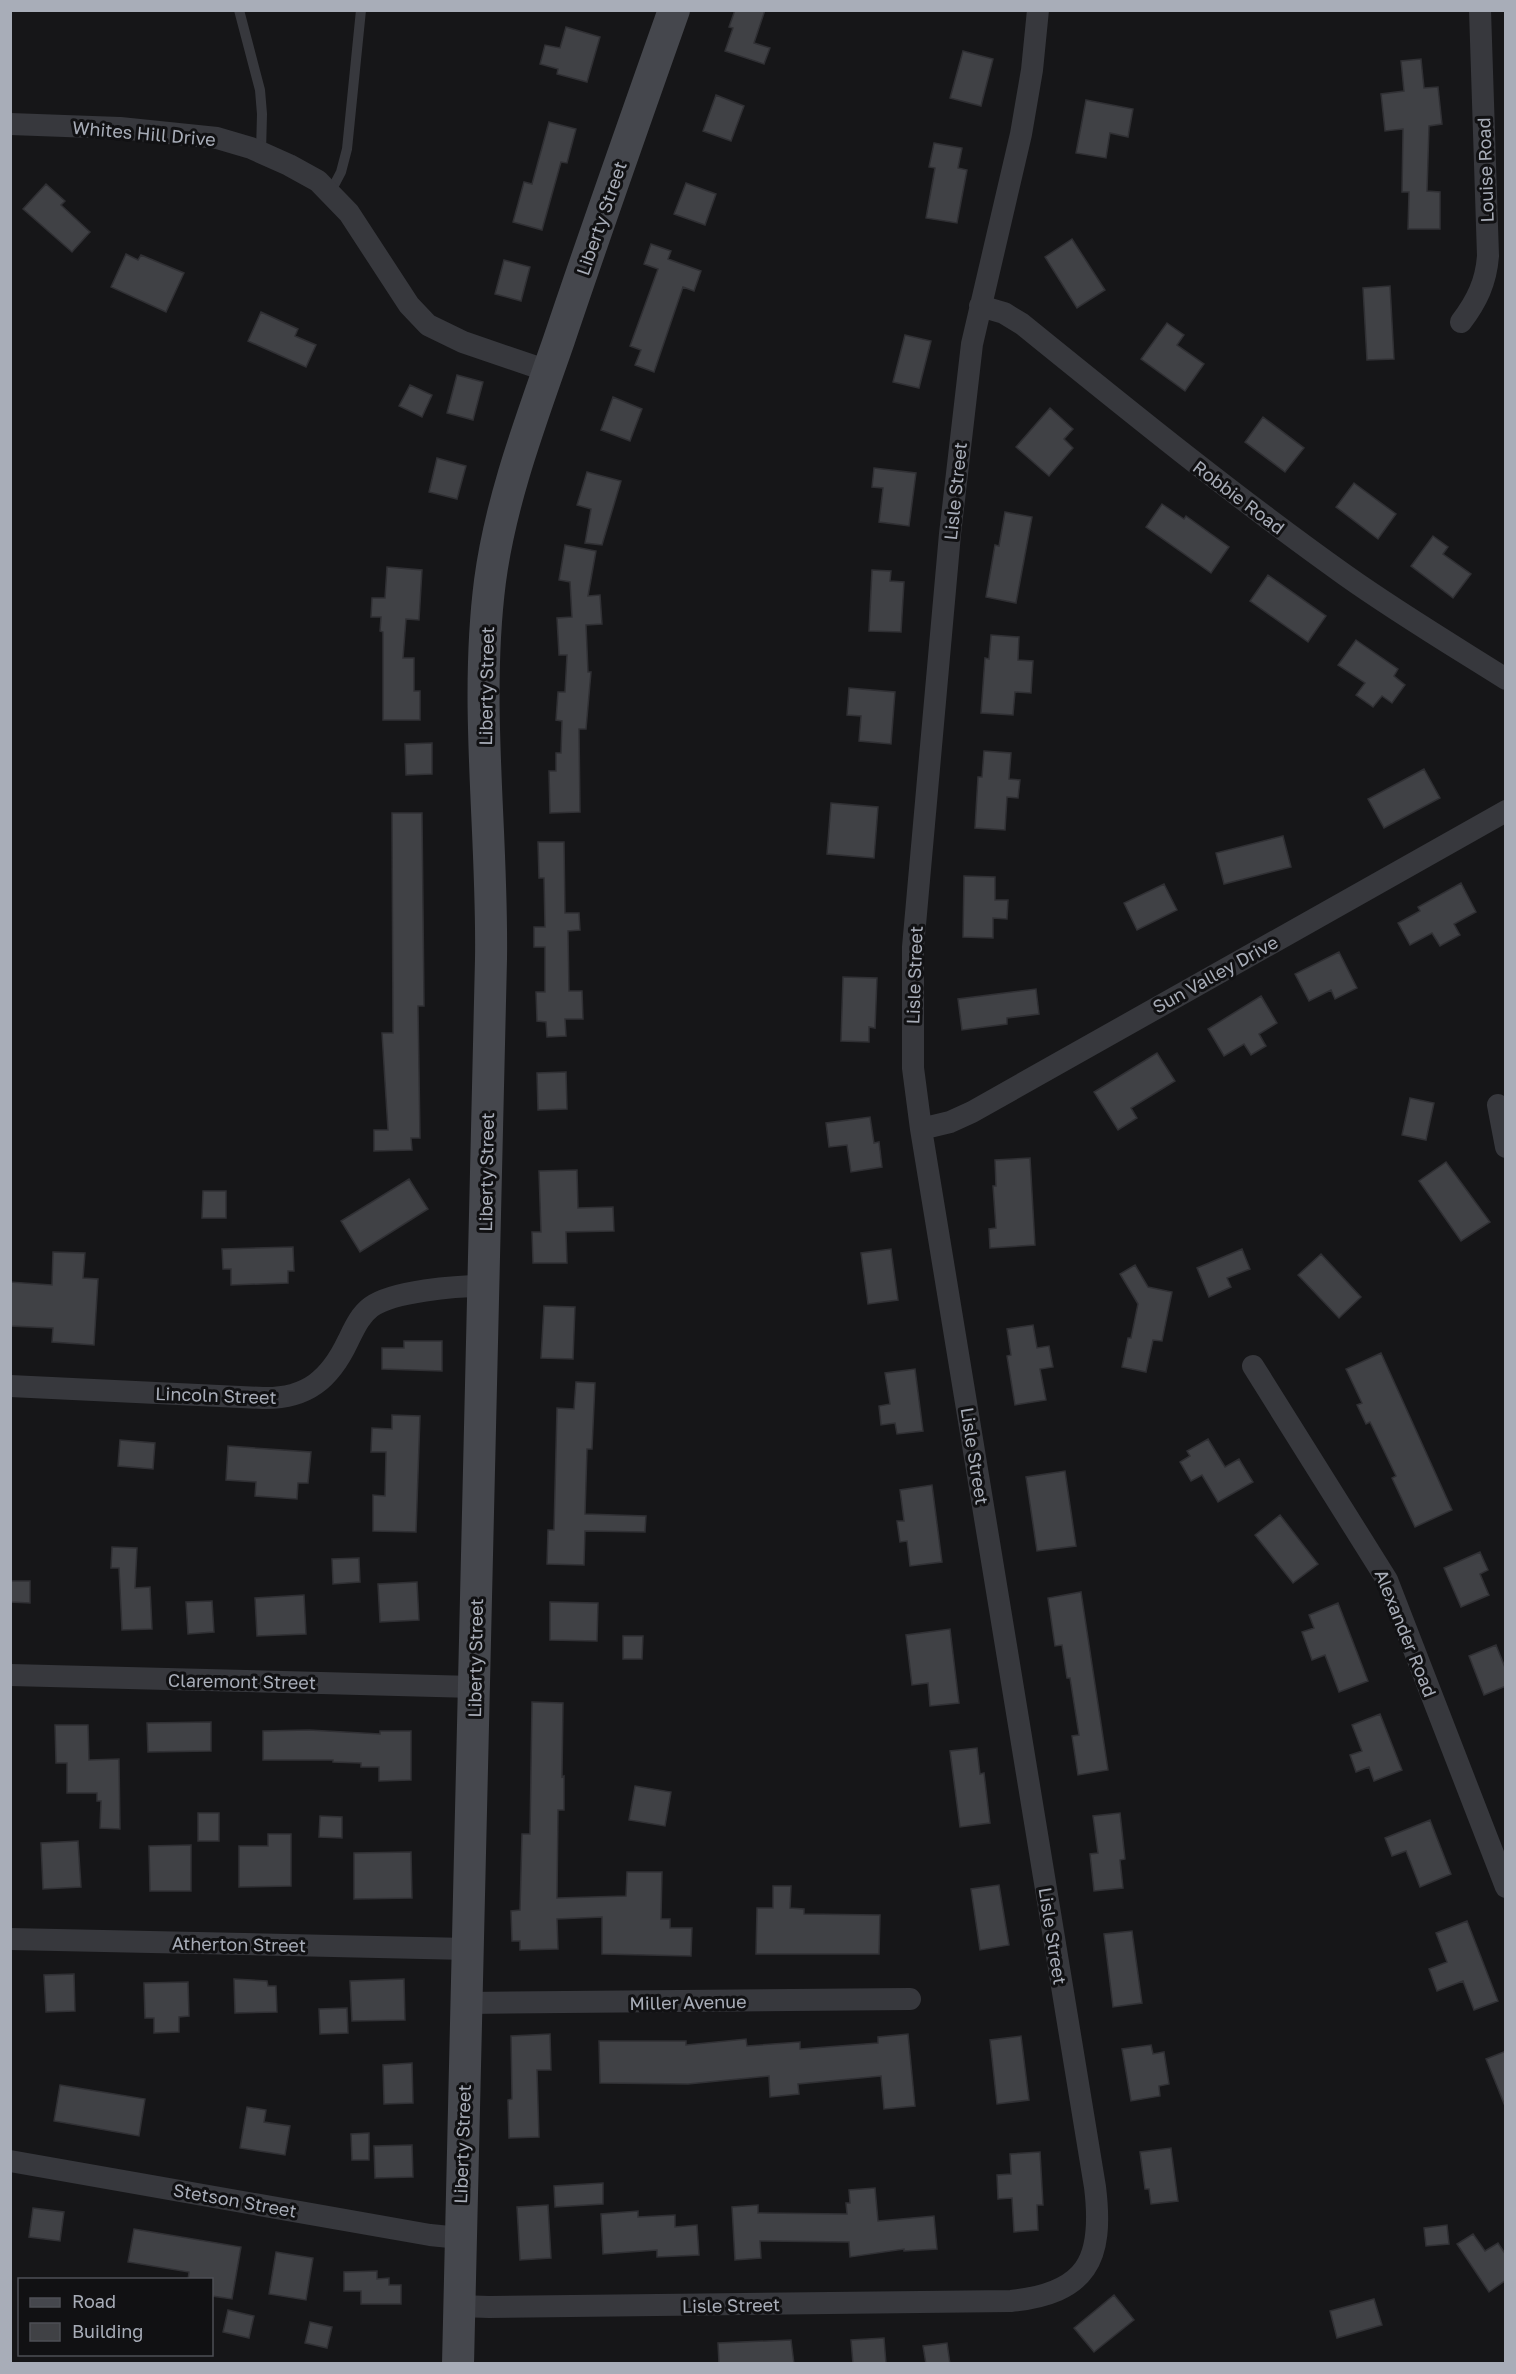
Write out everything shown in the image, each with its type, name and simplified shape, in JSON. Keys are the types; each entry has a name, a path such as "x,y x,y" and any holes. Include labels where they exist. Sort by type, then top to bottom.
{"main road":[{"name":"Liberty Street","path":"458,2364 491,929 483,717 490,579 515,471 674,10"}],"street":[{"name":"Lisle Street","path":"459,2306 1011,2301 1042,2297 1064,2289 1080,2275 1091,2255 1097,2231 1095,2187 921,1129 912,1051 915,923 950,534 970,362 1024,116 1038,10"},
{"name":"Louise Road","path":"1461,322 1479,295 1487,270 1488,256 1480,10"},
{"name":"Whites Hill Drive","path":"10,124 120,128 217,138 261,152 305,173 318,181 330,193 349,213 409,305 428,324 463,342 548,371"},
{"name":"Robbie Road","path":"981,306 1004,313 1022,324 1172,447 1329,564 1506,679"},
{"name":"Sun Valley Drive","path":"921,1129 950,1122 972,1112 1506,810"},
{"path":"1498,1105 1506,1147"},
{"name":"Lincoln Street","path":"10,1386 251,1398 286,1397 312,1387 331,1371 362,1316 378,1303 405,1295 455,1287 483,1286"},
{"name":"Alexander Road","path":"1253,1366 1387,1580 1506,1887"},
{"name":"Claremont Street","path":"10,1675 474,1687"},
{"name":"Atherton Street","path":"10,1939 468,1949"},
{"name":"Miller Avenue","path":"466,2003 910,1999"},
{"name":"Stetson Street","path":"10,2161 430,2235 460,2238"}],"lane":[{"path":"239,10 260,90 261,152"},
{"path":"330,193 341,172 347,149 361,10"}],"building":[{"path":"735,10 765,10 754,43 770,48 764,64 725,51 733,28 729,27"},
{"path":"566,27 600,37 587,82 557,74 558,69 540,64 545,45 560,48"},
{"path":"963,51 993,59 981,106 950,98"},
{"path":"1421,59 1424,88 1438,87 1442,124 1429,126 1427,191 1440,192 1440,229 1408,229 1409,192 1402,192 1403,129 1385,131 1381,94 1404,91 1401,61"},
{"path":"716,95 744,106 731,141 703,131"},
{"path":"1086,100 1133,109 1128,137 1110,133 1106,158 1076,153"},
{"path":"549,122 576,129 567,163 561,162 542,230 513,222 524,182 532,184"},
{"path":"934,143 962,148 958,168 967,170 957,223 926,218 935,168 929,167"},
{"path":"686,183 716,194 705,225 674,214"},
{"path":"46,184 65,201 61,205 90,232 72,252 23,209"},
{"path":"1072,239 1105,290 1077,308 1045,257"},
{"path":"651,244 671,251 668,259 701,271 694,291 683,287 654,372 635,365 641,350 630,346 658,269 644,264"},
{"path":"126,254 138,260 141,255 184,273 166,312 111,287"},
{"path":"504,260 530,267 521,301 495,294"},
{"path":"1390,286 1394,359 1367,360 1363,288"},
{"path":"261,312 298,329 295,336 316,345 306,367 248,341"},
{"path":"1167,323 1184,335 1177,345 1204,364 1185,391 1141,359"},
{"path":"905,335 931,341 919,388 893,382"},
{"path":"457,375 483,382 473,420 447,413"},
{"path":"410,385 432,395 422,417 399,406"},
{"path":"613,397 642,409 630,441 601,430"},
{"path":"1050,408 1073,429 1064,439 1073,448 1049,476 1016,447"},
{"path":"1263,417 1304,448 1285,472 1245,442"},
{"path":"437,458 466,466 457,499 429,492"},
{"path":"874,468 916,473 909,526 879,522 883,488 872,487"},
{"path":"587,472 621,481 602,545 585,543 591,509 577,505"},
{"path":"1354,483 1396,514 1378,539 1336,507"},
{"path":"1162,504 1184,519 1186,516 1229,547 1211,573 1146,527"},
{"path":"1005,512 1032,517 1016,603 986,597 995,545 999,546"},
{"path":"1433,536 1448,547 1443,554 1471,574 1453,598 1411,566"},
{"path":"565,545 596,551 588,596 600,595 602,624 586,625 588,672 591,672 586,729 579,729 580,812 550,813 549,771 556,771 556,753 561,753 562,721 556,720 558,692 565,692 567,655 559,655 557,618 572,617 570,582 559,580"},
{"path":"387,567 422,570 419,620 406,619 403,658 414,658 414,691 420,691 420,720 383,720 383,632 380,631 381,617 371,617 372,598 385,598"},
{"path":"872,570 891,571 890,581 904,582 901,632 869,631"},
{"path":"1268,575 1326,616 1308,642 1250,601"},
{"path":"991,635 1019,637 1018,660 1033,661 1031,693 1015,692 1013,715 981,713 985,658 989,659"},
{"path":"1356,640 1398,669 1394,676 1405,685 1392,703 1382,696 1373,707 1356,695 1365,683 1338,665"},
{"path":"849,688 895,692 891,744 859,741 861,716 847,715"},
{"path":"432,743 432,774 406,775 405,744"},
{"path":"984,751 1011,753 1009,779 1020,780 1018,798 1007,797 1005,830 975,828 978,777 982,777"},
{"path":"1424,769 1440,798 1384,828 1368,799"},
{"path":"831,803 878,807 874,858 827,854"},
{"path":"392,813 422,813 424,1006 418,1006 420,1138 411,1138 412,1150 374,1151 374,1130 388,1130 382,1033 393,1033"},
{"path":"1283,836 1291,867 1224,884 1216,853"},
{"path":"538,842 564,842 565,913 579,913 580,930 568,931 569,991 582,991 583,1019 565,1019 566,1036 547,1037 546,1022 537,1021 536,992 545,992 545,947 534,947 534,927 545,927 544,878 539,878"},
{"path":"964,876 995,877 995,900 1008,900 1007,919 993,918 993,938 963,937"},
{"path":"1461,883 1476,912 1454,924 1460,935 1440,946 1432,933 1410,945 1398,923 1420,911 1418,907"},
{"path":"1164,884 1177,910 1137,930 1124,903"},
{"path":"1339,952 1357,988 1335,999 1331,990 1309,1001 1295,974"},
{"path":"843,977 877,978 875,1028 869,1027 869,1042 841,1041"},
{"path":"1036,989 1039,1014 1007,1018 1007,1024 962,1030 958,999"},
{"path":"1261,996 1277,1023 1259,1034 1266,1046 1251,1055 1244,1044 1224,1056 1208,1029"},
{"path":"1157,1053 1175,1081 1131,1108 1137,1118 1118,1130 1094,1092"},
{"path":"566,1072 567,1109 538,1110 537,1073"},
{"path":"1410,1098 1434,1103 1426,1140 1402,1135"},
{"path":"870,1117 874,1143 879,1142 882,1167 851,1172 847,1145 829,1147 826,1123"},
{"path":"1030,1158 1035,1245 990,1248 989,1229 996,1228 993,1186 996,1186 995,1160"},
{"path":"1446,1162 1490,1222 1461,1241 1419,1181"},
{"path":"577,1170 578,1208 613,1207 614,1231 566,1232 567,1263 533,1263 532,1232 541,1232 539,1171"},
{"path":"409,1179 428,1209 360,1252 341,1221"},
{"path":"203,1191 226,1191 226,1218 202,1218"},
{"path":"293,1247 294,1271 288,1271 288,1283 231,1285 231,1269 223,1269 222,1249"},
{"path":"891,1249 898,1300 868,1304 861,1253"},
{"path":"1242,1249 1250,1269 1227,1278 1231,1287 1209,1297 1197,1268"},
{"path":"53,1252 85,1253 83,1278 98,1279 94,1345 52,1342 53,1328 10,1326 10,1282 52,1285"},
{"path":"1321,1254 1361,1297 1339,1318 1298,1275"},
{"path":"1135,1265 1148,1287 1172,1292 1162,1341 1153,1340 1146,1372 1122,1367 1138,1304 1120,1274"},
{"path":"544,1306 575,1307 573,1359 541,1358"},
{"path":"1033,1325 1037,1348 1049,1346 1053,1367 1040,1369 1046,1400 1015,1405 1007,1356 1011,1355 1007,1329"},
{"path":"404,1341 442,1341 442,1371 382,1369 382,1348 404,1348"},
{"path":"1381,1353 1452,1510 1415,1527 1392,1478 1396,1476 1370,1422 1366,1424 1357,1405 1362,1403 1346,1369"},
{"path":"915,1369 923,1431 897,1434 895,1423 881,1425 879,1406 890,1404 885,1373"},
{"path":"576,1382 595,1383 592,1449 587,1449 585,1514 646,1516 645,1532 585,1531 584,1565 547,1564 548,1530 554,1530 557,1408 574,1409"},
{"path":"392,1415 420,1416 416,1532 373,1531 373,1495 385,1496 386,1452 371,1452 372,1428 392,1429"},
{"path":"1208,1439 1225,1467 1239,1459 1253,1482 1218,1502 1202,1475 1191,1481 1180,1462 1190,1456 1187,1451"},
{"path":"120,1440 155,1443 153,1469 118,1466"},
{"path":"228,1446 311,1452 308,1483 298,1483 297,1499 255,1496 256,1482 226,1480"},
{"path":"1065,1471 1076,1546 1037,1551 1026,1477"},
{"path":"932,1485 942,1562 910,1566 907,1541 900,1542 897,1521 904,1521 900,1490"},
{"path":"1280,1515 1318,1564 1293,1583 1255,1535"},
{"path":"112,1547 137,1548 135,1588 150,1587 152,1629 122,1630 119,1568 111,1568"},
{"path":"1480,1552 1488,1570 1480,1574 1489,1595 1461,1607 1444,1568"},
{"path":"359,1558 360,1582 333,1584 332,1559"},
{"path":"10,1581 30,1581 30,1603 10,1602"},
{"path":"417,1582 419,1620 380,1622 378,1584"},
{"path":"1081,1592 1108,1770 1078,1775 1072,1736 1079,1735 1070,1678 1067,1678 1062,1645 1055,1646 1048,1598"},
{"path":"304,1595 306,1634 257,1636 255,1598"},
{"path":"212,1601 214,1632 188,1634 186,1602"},
{"path":"550,1602 598,1603 597,1641 550,1640"},
{"path":"1338,1603 1368,1681 1339,1692 1325,1655 1312,1660 1302,1632 1314,1628 1309,1615"},
{"path":"950,1629 959,1703 930,1706 928,1683 912,1685 906,1635"},
{"path":"623,1636 643,1636 642,1659 623,1659"},
{"path":"1496,1645 1506,1670 1506,1686 1484,1695 1469,1656"},
{"path":"532,1702 563,1703 564,1810 558,1810 557,1898 626,1896 627,1872 662,1872 661,1919 670,1919 670,1928 692,1928 691,1956 602,1954 602,1917 557,1919 558,1949 520,1950 520,1941 512,1941 511,1911 520,1910 522,1834 530,1834"},
{"path":"1380,1714 1402,1770 1374,1781 1369,1767 1356,1772 1350,1755 1362,1751 1352,1725"},
{"path":"211,1722 211,1751 148,1752 147,1723"},
{"path":"55,1725 88,1725 89,1760 119,1759 120,1829 100,1828 101,1801 97,1801 97,1793 67,1793 67,1763 56,1763"},
{"path":"309,1730 380,1734 380,1731 411,1731 411,1780 379,1781 379,1767 361,1767 361,1763 333,1762 333,1760 263,1760 263,1731"},
{"path":"977,1748 980,1774 984,1773 990,1823 960,1827 950,1751"},
{"path":"635,1786 671,1792 665,1826 629,1820"},
{"path":"198,1813 219,1813 219,1841 198,1841"},
{"path":"1120,1813 1125,1859 1120,1860 1123,1888 1094,1891 1090,1854 1098,1853 1093,1816"},
{"path":"320,1816 342,1817 342,1838 319,1837"},
{"path":"1430,1820 1451,1874 1420,1887 1406,1851 1392,1856 1385,1838"},
{"path":"268,1834 291,1834 291,1886 239,1887 239,1846 268,1846"},
{"path":"78,1841 81,1887 43,1889 41,1843"},
{"path":"191,1845 191,1891 150,1891 149,1846"},
{"path":"411,1852 412,1898 354,1899 354,1853"},
{"path":"999,1885 1009,1945 980,1950 971,1889"},
{"path":"773,1886 791,1886 790,1908 804,1909 804,1914 880,1915 879,1954 756,1954 757,1908 773,1908"},
{"path":"1467,1921 1498,2001 1474,2010 1463,1981 1437,1991 1429,1969 1447,1962 1436,1933"},
{"path":"1132,1931 1142,2003 1113,2007 1104,1934"},
{"path":"74,1974 75,2011 46,2012 44,1975"},
{"path":"234,1979 267,1981 268,1986 276,1986 277,2012 235,2013"},
{"path":"404,1979 405,2020 352,2021 350,1981"},
{"path":"188,1982 189,2016 179,2017 179,2032 154,2033 154,2018 145,2018 144,1983"},
{"path":"347,2008 348,2033 320,2034 319,2009"},
{"path":"550,2034 551,2070 537,2070 539,2137 509,2138 508,2100 512,2099 511,2036"},
{"path":"908,2034 915,2106 884,2109 881,2076 798,2084 799,2094 770,2097 769,2076 688,2084 600,2083 599,2041 686,2041 686,2045 746,2039 747,2046 800,2042 800,2049 878,2043 878,2037"},
{"path":"1021,2036 1029,2100 997,2104 990,2040"},
{"path":"1151,2045 1153,2054 1164,2052 1169,2084 1159,2086 1160,2096 1131,2101 1122,2049"},
{"path":"1506,2051 1506,2106 1505,2106 1486,2059"},
{"path":"412,2063 413,2103 384,2104 383,2065"},
{"path":"60,2085 145,2099 139,2136 54,2121"},
{"path":"247,2107 266,2110 264,2122 290,2126 285,2155 240,2148"},
{"path":"369,2133 369,2160 352,2160 351,2134"},
{"path":"412,2145 413,2177 375,2178 374,2146"},
{"path":"1171,2148 1178,2201 1151,2204 1149,2189 1145,2189 1140,2152"},
{"path":"1040,2152 1043,2205 1037,2205 1038,2230 1014,2232 1012,2198 998,2199 997,2175 1011,2174 1010,2154"},
{"path":"603,2183 603,2204 555,2207 554,2186"},
{"path":"875,2188 878,2221 934,2216 937,2249 904,2251 904,2249 850,2257 849,2242 760,2241 761,2258 735,2260 732,2207 758,2205 758,2213 847,2214 846,2203 850,2203 849,2190"},
{"path":"548,2205 551,2258 520,2260 517,2207"},
{"path":"33,2208 64,2212 60,2241 29,2237"},
{"path":"638,2211 638,2217 675,2215 675,2227 697,2225 699,2255 657,2257 657,2250 603,2254 601,2214"},
{"path":"1447,2225 1449,2244 1426,2246 1424,2228"},
{"path":"134,2229 241,2247 232,2299 213,2296 213,2278 188,2278 189,2272 128,2262"},
{"path":"1473,2234 1485,2251 1498,2243 1506,2255 1506,2280 1489,2292 1457,2244"},
{"path":"276,2252 313,2258 306,2300 269,2294"},
{"path":"377,2271 377,2279 389,2278 389,2285 401,2285 401,2304 361,2304 361,2291 344,2291 344,2272"},
{"path":"1114,2295 1134,2320 1094,2352 1074,2328"},
{"path":"1374,2299 1382,2325 1337,2338 1330,2311"},
{"path":"228,2310 254,2316 249,2338 223,2332"},
{"path":"310,2322 332,2327 327,2348 305,2343"},
{"path":"884,2338 886,2364 853,2364 851,2340"},
{"path":"791,2340 794,2364 719,2364 718,2343"},
{"path":"947,2343 950,2364 926,2364 923,2346"}]}
